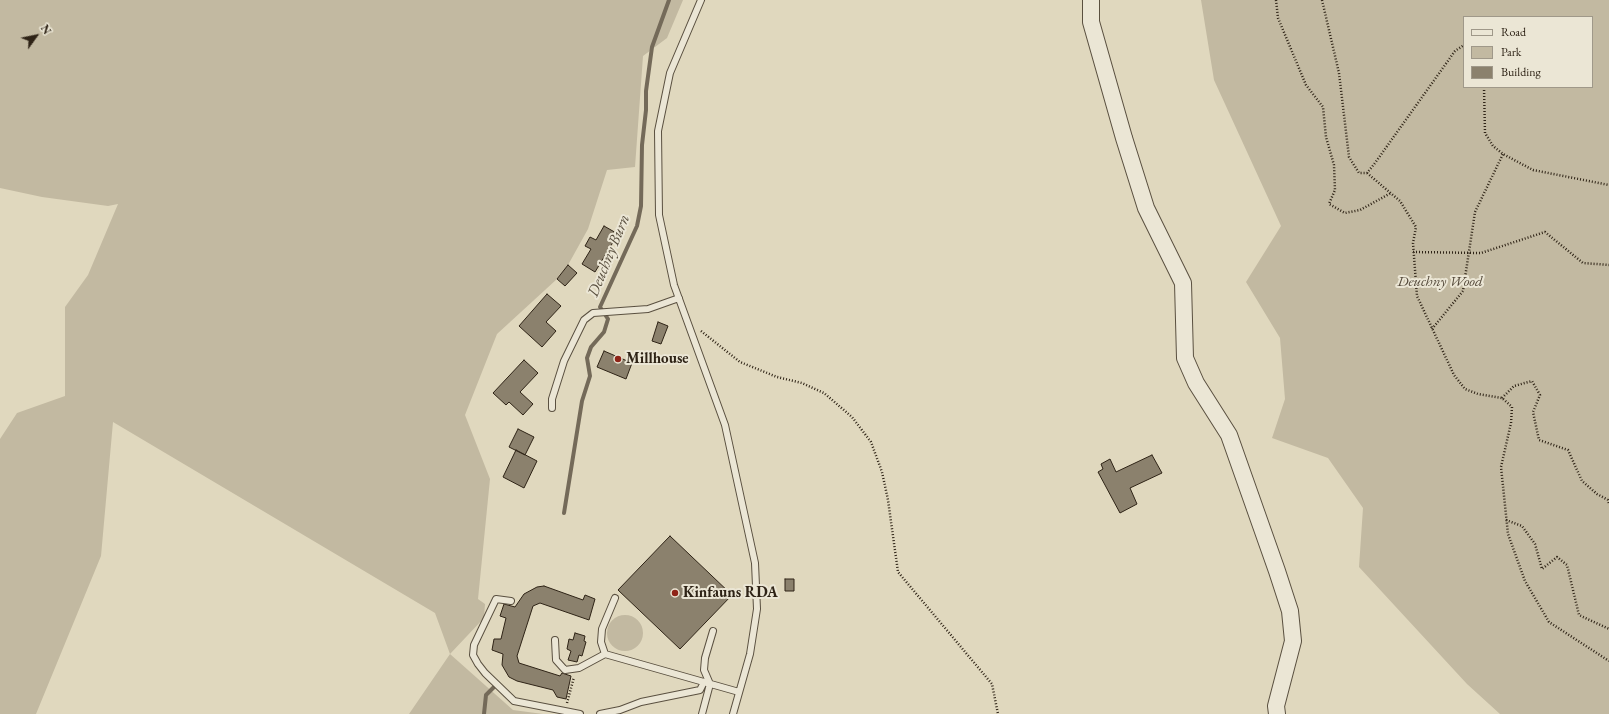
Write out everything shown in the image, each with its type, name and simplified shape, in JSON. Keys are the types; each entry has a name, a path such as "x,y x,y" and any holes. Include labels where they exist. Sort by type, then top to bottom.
{"street":[{"path":"1091,0 1091,22 1124,138 1146,208 1183,283 1185,358 1196,383 1229,436 1290,611 1293,641 1276,706 1277,714"}],"lane":[{"path":"701,0 670,73 658,131 659,215 674,285 725,425 756,563 757,609 750,654 733,714"},
{"path":"552,408 552,399 564,361 584,320 593,312 648,309 679,298"},
{"path":"605,654 601,642 602,630 616,598"},
{"path":"511,601 496,599 474,645 473,655 478,664 514,701 580,714"},
{"path":"702,714 707,683 704,670 705,658 713,631"},
{"path":"555,640 556,660 565,670 579,668 605,654 739,692"},
{"path":"600,714 620,710 641,702 700,690 707,683"}],"path":[{"path":"1276,0 1278,18 1295,62 1306,85 1323,107 1326,138 1334,165 1335,190 1329,204 1345,213 1360,210 1391,193"},
{"path":"1322,0 1339,73 1349,157 1359,173 1367,173 1400,201 1416,227 1413,243 1417,296 1454,376 1465,389 1478,394 1502,398 1512,407 1511,423 1501,467 1508,534 1525,581 1549,622 1609,661"},
{"path":"1367,173 1455,51 1463,46"},
{"path":"1484,88 1485,133 1493,146 1503,154 1533,170 1609,185"},
{"path":"1432,329 1462,291 1475,212 1503,154"},
{"path":"1414,252 1481,254 1545,232 1583,263 1609,265"},
{"path":"687,322 740,362 777,376 802,383 824,393 852,417 871,442 882,472 898,572 992,684 998,714"},
{"path":"1502,398 1514,386 1532,381 1540,395 1533,412 1539,440 1568,450 1582,481 1597,494 1608,500 1609,504"},
{"path":"1506,520 1522,526 1535,544 1542,569 1557,556 1567,565 1579,615 1609,629"},
{"path":"568,701 572,687"}],"green space":[{"path":"0,0 683,0 667,38 643,56 635,167 607,170 588,229 568,265 557,279 497,334 465,415 490,479 478,599 485,604 484,618 450,654 435,613 113,422 101,556 36,714 0,714 0,439 17,413 65,396 65,307 88,275 118,204 108,206 42,197 0,188"},
{"name":"Deuchny Wood","path":"1201,0 1609,0 1609,714 1500,714 1467,684 1359,567 1363,508 1328,458 1272,438 1285,399 1280,338 1246,282 1281,226 1214,80"},
{"path":"629,615 638,620 642,626 642,640 638,646 629,651 621,651 612,646 608,640 607,629 612,620 618,616"},
{"path":"450,654 513,710 543,714 409,714"}],"building":[{"path":"604,226 618,234 595,272 582,264 591,249 585,246 590,237 596,240"},
{"path":"568,265 577,273 565,286 557,279"},
{"path":"547,294 561,306 546,322 556,331 542,347 519,326"},
{"path":"658,322 668,326 661,344 652,341"},
{"path":"604,351 632,363 626,379 597,367"},
{"path":"524,360 538,373 520,392 533,404 523,415 509,402 506,405 493,393"},
{"path":"518,429 534,437 525,455 509,447"},
{"path":"516,450 537,461 524,488 503,477"},
{"path":"1152,455 1162,473 1130,488 1137,504 1120,513 1098,472 1103,469 1101,464 1110,459 1116,472"},
{"name":"Kinfauns RDA","path":"670,536 732,595 680,649 618,590"},
{"path":"785,579 794,579 794,591 785,591"},
{"path":"544,586 583,600 585,595 595,599 589,620 540,603 533,606 517,656 519,663 560,676 562,673 571,676 566,699 557,697 553,690 517,681 509,677 502,665 503,654 492,650 494,639 501,639 506,618 500,616 504,604 515,607 524,594 537,587"},
{"path":"575,633 585,636 584,641 586,642 582,656 579,655 577,662 568,660 571,651 567,649 569,639 573,640"}],"waterway":[{"name":"Deuchny Burn","path":"564,513 582,401 590,376 587,358 591,347 604,332 608,319 600,307 637,226 641,206 642,145 646,110 646,91 652,47 669,0"},
{"path":"484,714 486,695 494,687"}],"place":[{"name":"Millhouse","path":"618,359"},
{"name":"Kinfauns RDA","path":"675,593"}]}
